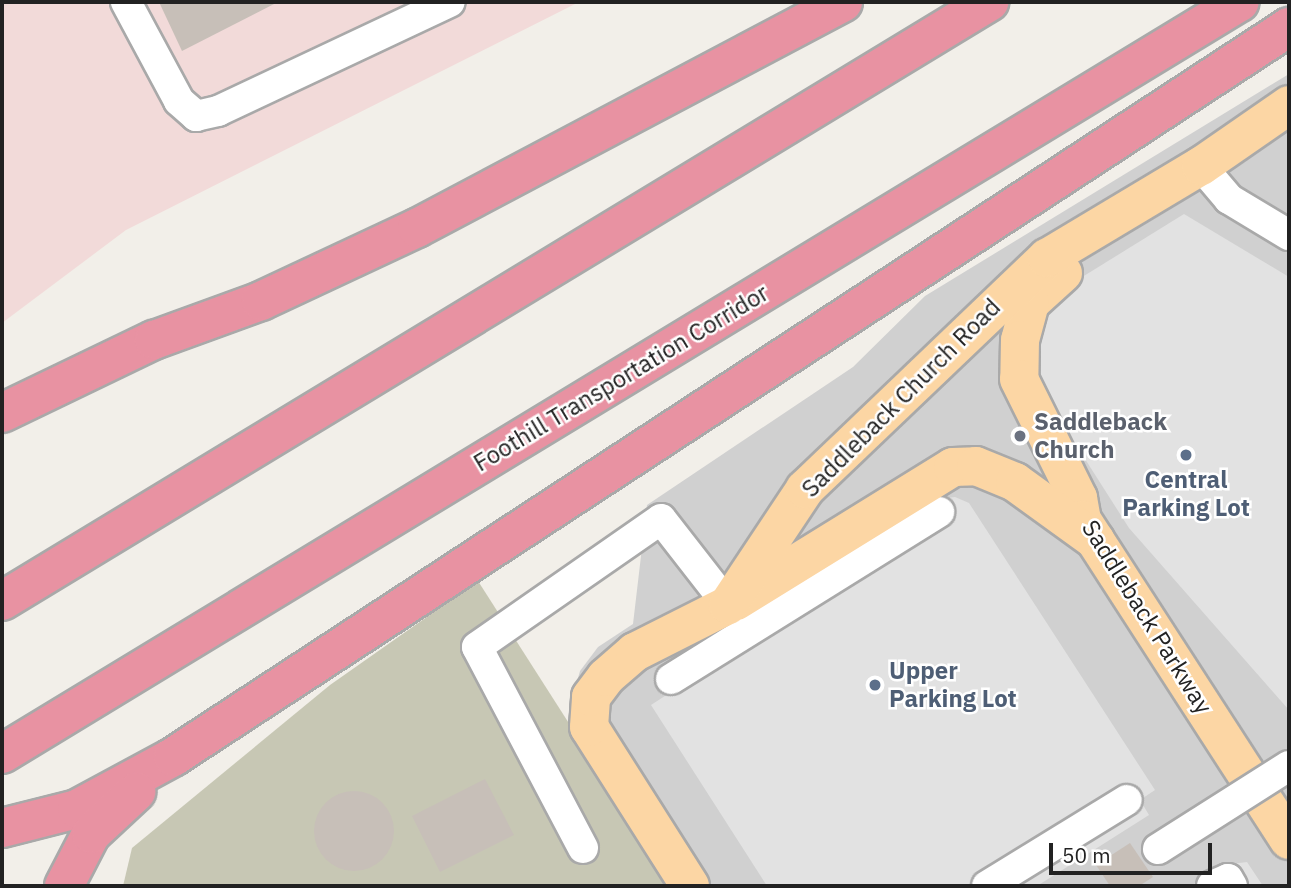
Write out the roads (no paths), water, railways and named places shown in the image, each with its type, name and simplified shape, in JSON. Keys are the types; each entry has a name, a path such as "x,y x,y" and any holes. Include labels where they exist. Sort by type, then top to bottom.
{"highway":[{"path":"2,413 155,340 181,334 417,228 843,2"},
{"path":"2,601 989,2"},
{"name":"Foothill Transportation Corridor","path":"2,754 1240,2"},
{"path":"2,828 77,809 173,757 1289,27"},
{"path":"2,435 160,350 181,334"},
{"path":"64,886 91,834 173,757"}],"main road":[{"name":"Saddleback Church Road","path":"690,886 599,749 589,727 591,697 606,677 635,652 728,605 805,489 1013,287 1047,258 1201,166 1289,105"},
{"name":"Saddleback Parkway","path":"1201,166 1170,206 1053,280 1030,303 1020,340 1019,379 1097,541 1289,840"},
{"path":"728,605 953,467 976,466 1014,482 1097,541"}],"street":[{"path":"126,2 179,101 196,116 218,111 450,2"},
{"path":"1201,166 1229,199 1289,235"},
{"path":"671,679 939,512"},
{"path":"583,848 477,647 661,519 728,605"},
{"path":"1158,849 1289,766"},
{"path":"987,886 1127,800"}],"place":[{"name":"Saddleback Church","path":"1020,436"},
{"name":"Central Parking Lot","path":"1186,455"},
{"name":"Upper Parking Lot","path":"875,685"}]}
